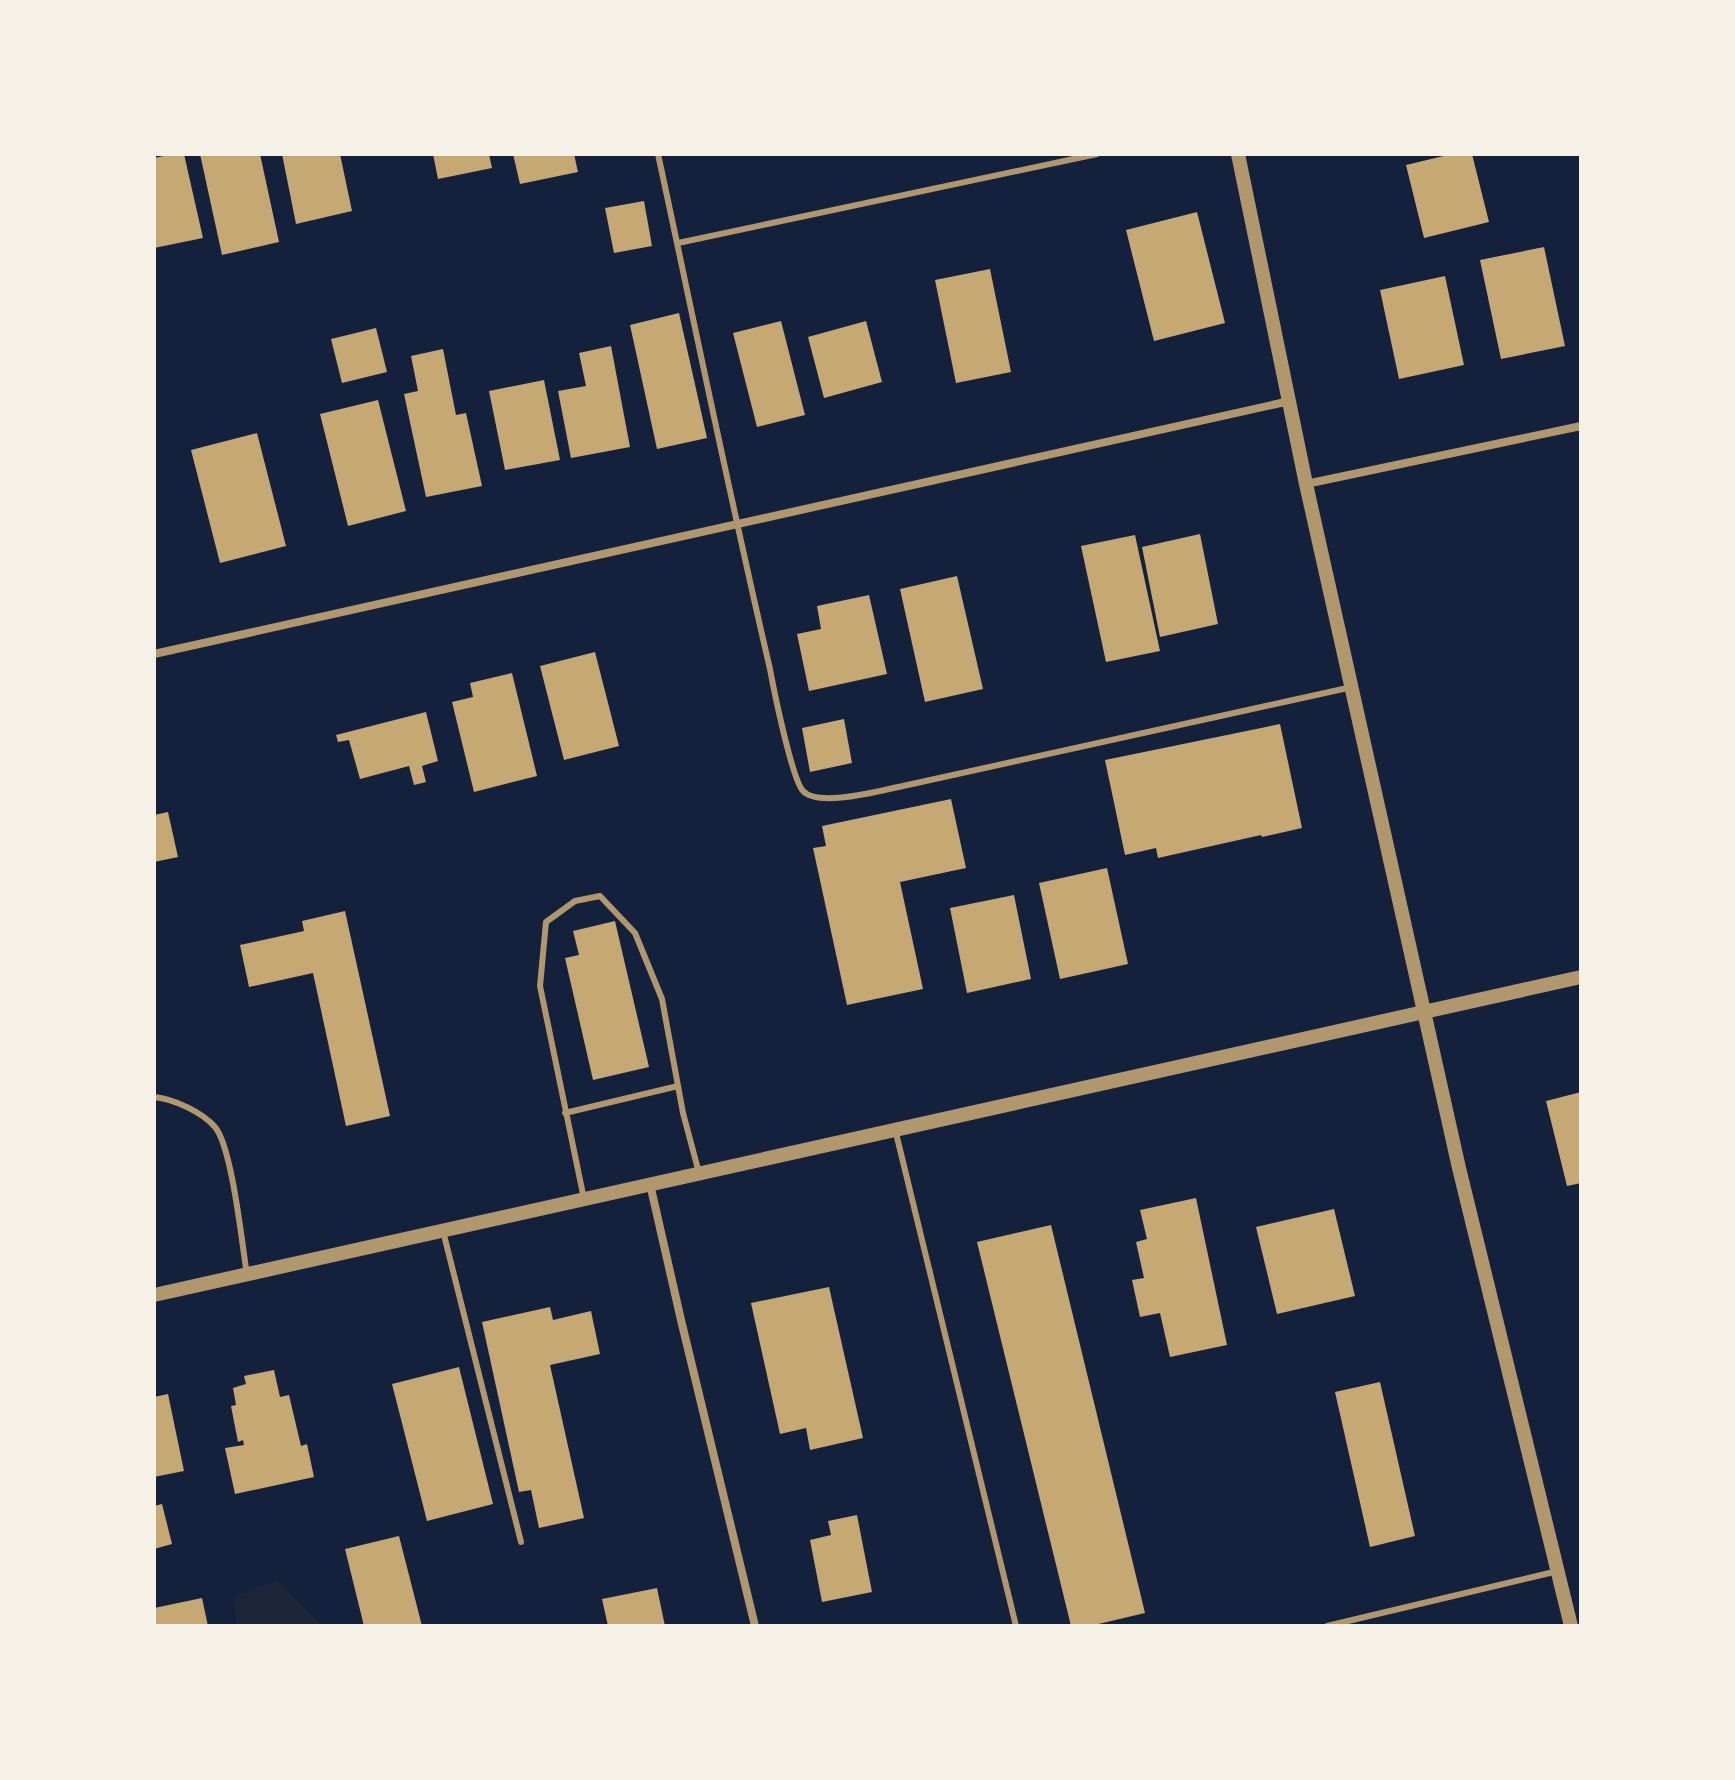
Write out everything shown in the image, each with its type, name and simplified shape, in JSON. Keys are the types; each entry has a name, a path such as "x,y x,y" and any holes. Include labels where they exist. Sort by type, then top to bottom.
{"street":[{"path":"1238,154 1306,484 1459,1168 1571,1626"},
{"path":"154,654 1290,401"},
{"path":"1306,484 1581,426"},
{"path":"154,1295 1581,977"},
{"path":"650,1184 755,1626"}],"lane":[{"path":"658,154 736,524 781,719 798,784 805,794 816,798 837,798 903,786 1352,687"},
{"path":"678,243 1097,154"},
{"path":"584,1199 540,986 546,922 575,901 600,896 635,933 662,999 678,1086 699,1173"},
{"path":"565,1113 678,1086"},
{"path":"154,1097 186,1106 215,1128 226,1153 247,1275"},
{"path":"895,1129 1016,1626"},
{"path":"443,1231 521,1542"},
{"path":"1327,1626 1558,1571"}],"shaded area":[{"path":"278,1580 323,1626 236,1626 235,1596"}],"building":[{"path":"184,154 203,238 154,248 154,158"},
{"path":"200,154 260,154 279,242 222,255"},
{"path":"282,154 340,154 352,211 296,224"},
{"path":"433,154 489,154 492,168 438,179"},
{"path":"513,154 574,154 578,172 520,184"},
{"path":"1452,154 1472,154 1489,222 1424,238 1406,165"},
{"path":"644,201 652,246 614,253 605,208"},
{"path":"1197,212 1225,323 1154,341 1126,230"},
{"path":"1544,247 1565,346 1501,359 1480,260"},
{"path":"990,269 1011,372 956,383 935,280"},
{"path":"1445,276 1464,365 1399,379 1380,290"},
{"path":"679,313 707,438 657,449 630,325"},
{"path":"781,321 805,415 757,427 733,333"},
{"path":"866,321 882,382 824,398 808,337"},
{"path":"376,328 387,372 342,383 331,339"},
{"path":"611,346 630,447 571,458 558,391 586,386 579,353"},
{"path":"443,349 456,415 466,413 482,486 426,497 404,394 418,391 411,356"},
{"path":"544,380 560,460 505,470 489,391"},
{"path":"378,400 406,511 348,526 320,414"},
{"path":"257,433 286,546 220,563 191,450"},
{"path":"1200,534 1218,624 1160,637 1142,547"},
{"path":"1135,535 1160,651 1106,662 1081,546"},
{"path":"957,576 983,689 925,702 900,589"},
{"path":"869,595 887,674 809,691 797,634 821,629 817,606"},
{"path":"595,652 619,746 564,760 540,666"},
{"path":"512,673 537,776 474,792 452,702 473,697 470,683"},
{"path":"426,712 438,761 422,766 426,782 414,785 409,766 360,779 349,740 338,742 336,735"},
{"path":"844,719 852,763 810,772 802,728"},
{"path":"1280,724 1302,828 1158,858 1156,848 1125,855 1105,760"},
{"path":"951,799 966,868 900,882 923,989 847,1005 813,848 826,846 822,826"},
{"path":"168,812 178,857 154,862 154,815"},
{"path":"1107,868 1128,964 1060,979 1039,883"},
{"path":"1014,895 1031,979 967,993 950,908"},
{"path":"345,911 390,1116 346,1126 313,973 249,987 240,945 304,931 302,921"},
{"path":"615,921 649,1067 593,1080 565,958 579,955 573,931"},
{"path":"1581,1092 1581,1183 1567,1186 1546,1101"},
{"path":"1196,1198 1227,1345 1170,1357 1160,1313 1140,1317 1132,1280 1144,1278 1136,1242 1147,1239 1140,1210"},
{"path":"1334,1209 1355,1296 1277,1314 1256,1227"},
{"path":"1051,1225 1145,1613 1090,1626 1071,1626 977,1242"},
{"path":"829,1287 863,1438 810,1450 806,1428 780,1434 751,1303"},
{"path":"550,1307 553,1320 591,1311 600,1354 550,1365 584,1518 539,1528 531,1490 519,1492 482,1322"},
{"path":"459,1367 493,1504 427,1521 392,1384"},
{"path":"274,1370 280,1397 289,1395 301,1446 307,1444 314,1477 235,1494 225,1448 244,1445 243,1440 238,1442 231,1406 236,1405 233,1388 246,1384 244,1376"},
{"path":"1380,1382 1415,1536 1370,1547 1335,1392"},
{"path":"168,1394 184,1471 154,1477 154,1397"},
{"path":"162,1504 172,1544 154,1549 154,1506"},
{"path":"857,1515 872,1592 822,1602 810,1540 831,1535 828,1521"},
{"path":"399,1536 422,1626 364,1626 345,1549"},
{"path":"657,1588 665,1626 608,1626 602,1599"},
{"path":"202,1598 208,1626 154,1626 154,1608"}]}
